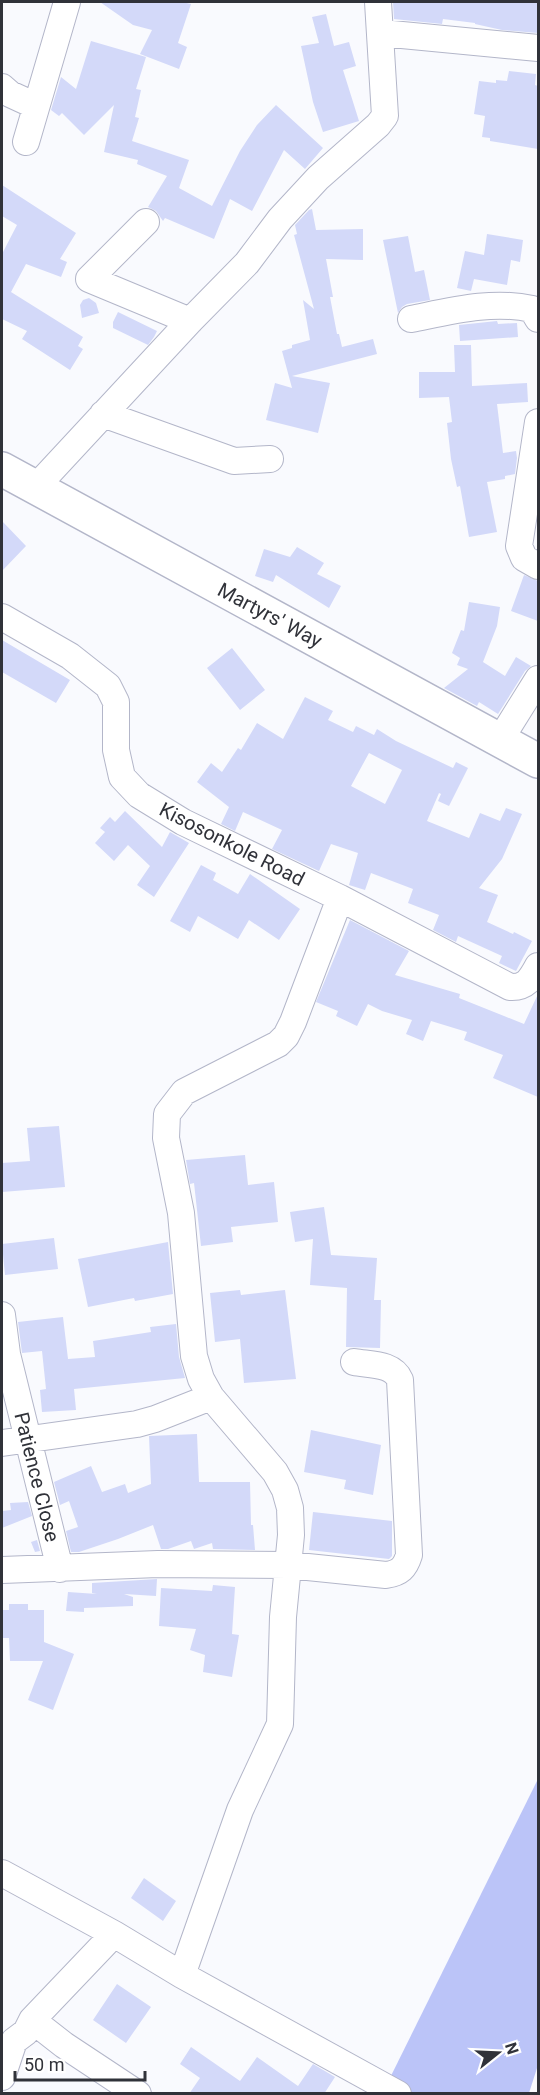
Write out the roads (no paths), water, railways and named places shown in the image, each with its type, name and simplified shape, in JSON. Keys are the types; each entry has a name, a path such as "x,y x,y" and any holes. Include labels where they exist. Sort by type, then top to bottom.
{"main road":[{"name":"Martyrs' Way","path":"2,469 538,761"}],"street":[{"path":"26,142 68,2"},
{"path":"35,488 189,321 246,263 280,219 318,178 378,125 385,116 378,2"},
{"path":"381,33 538,48"},
{"path":"2,87 10,94 36,106"},
{"path":"146,222 89,279 189,321"},
{"path":"411,319 470,307 512,304 532,309 538,319"},
{"path":"103,414 234,461 270,459"},
{"path":"538,422 519,546 524,558 538,566"},
{"name":"Kisosonkole Road","path":"2,617 70,656 108,686 116,702 116,750 122,777 139,795 183,822 340,898 510,987 518,987 535,979"},
{"path":"500,740 538,679"},
{"path":"182,1975 240,1810 280,1724 284,1617 291,1535 285,1490 275,1472 211,1397 201,1379 194,1356 181,1213 166,1138 167,1114 184,1092 264,1053 279,1044 286,1036 340,898"},
{"name":"Patience Close","path":"2,1316 7,1354 60,1569"},
{"path":"2,1570 158,1564 288,1565 386,1575 398,1573 406,1564 409,1555 400,1380 390,1368 354,1362"},
{"path":"2,1443 137,1424 211,1397"},
{"path":"2,1873 398,2094"},
{"path":"2,2077 14,2041 26,2032 32,2020 114,1934"},
{"path":"32,2020 64,2045 138,2094"}]}
